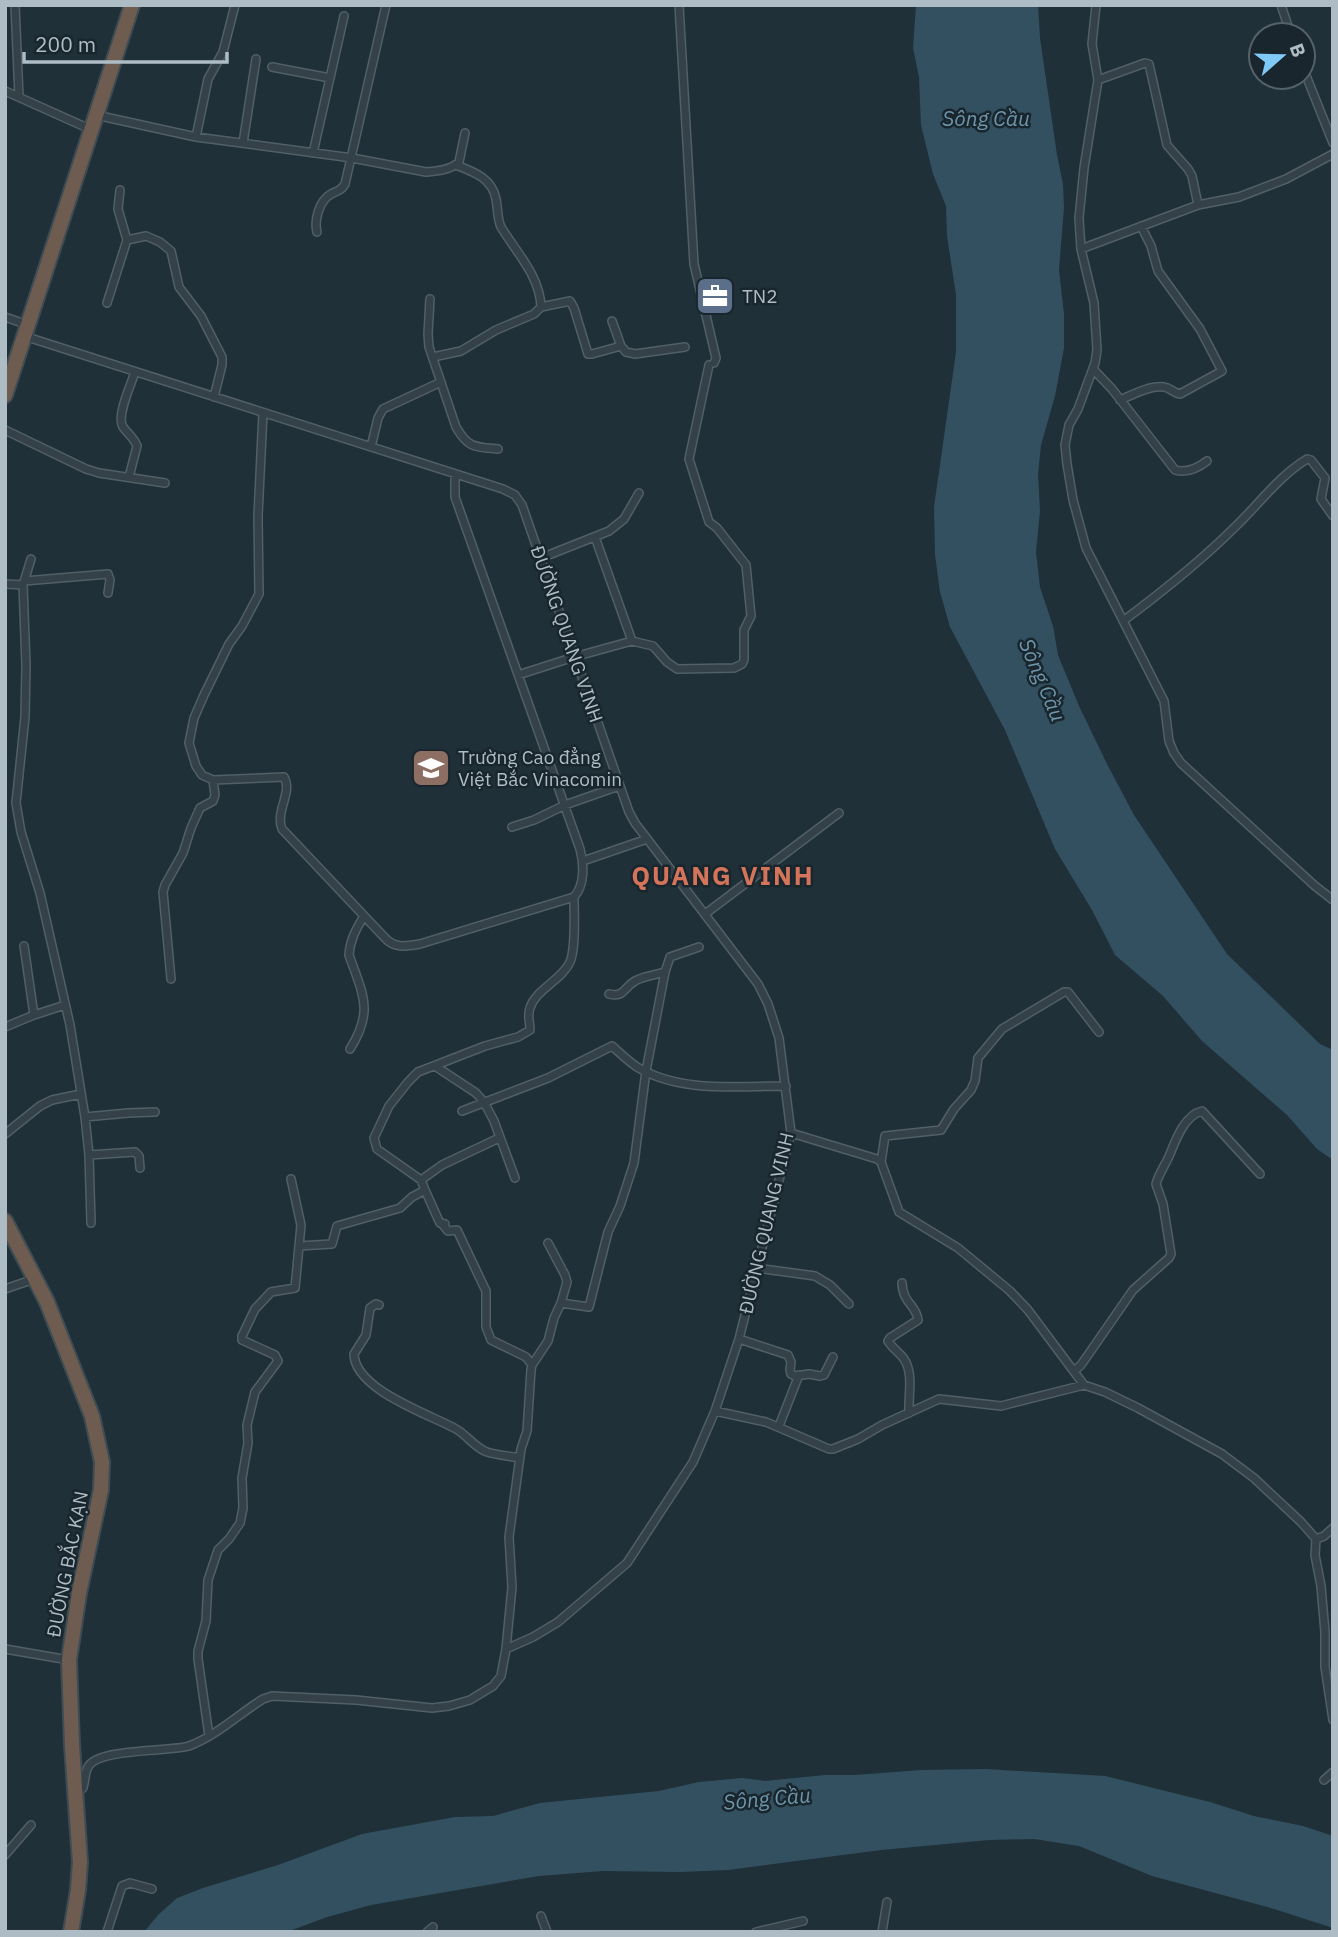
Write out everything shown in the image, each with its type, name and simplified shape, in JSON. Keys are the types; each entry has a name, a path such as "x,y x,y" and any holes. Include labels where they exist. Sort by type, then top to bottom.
{"highway":[{"path":"5,395 132,5"},
{"name":"ĐƯỜNG BẮC KẠN","path":"5,1221 47,1303 92,1416 102,1462 101,1490 80,1585 69,1660 80,1862 71,1932"}],"street":[{"path":"15,5 19,97"},
{"path":"197,137 208,79 223,52 235,5"},
{"path":"317,232 315,223 323,203 345,184 386,5"},
{"path":"518,675 632,641 653,646 667,663 682,670 734,668 744,660 744,630 751,616 746,565 718,528 709,522 689,462 712,364 716,359 694,264 679,5"},
{"path":"1096,5 1091,44 1098,80 1080,193 1079,218 1081,249 1094,303 1097,350 1078,410 1069,425 1065,445 1072,495 1086,548 1164,701 1167,732 1174,753 1181,763 1333,900"},
{"path":"313,153 344,16"},
{"path":"243,143 256,59"},
{"path":"1098,80 1145,63 1149,64 1167,145 1188,169 1198,205"},
{"path":"272,67 330,78"},
{"path":"5,91 94,122 352,158 426,172 456,165 465,133"},
{"path":"1312,91 1333,143"},
{"path":"1081,249 1198,205 1234,198 1262,188 1292,176 1333,154"},
{"path":"456,165 481,175 493,190 500,227 535,279 541,307"},
{"path":"107,303 127,240 118,209 120,190"},
{"path":"1119,400 1140,391 1164,387 1180,394 1222,371 1200,329 1158,271 1142,226"},
{"path":"127,240 146,236 171,251 179,286 201,316 222,357 214,397"},
{"path":"430,299 428,334 433,358 456,427 469,444 498,449"},
{"path":"433,358 461,351 496,330 534,314 541,307 570,301 575,307 590,355 621,346"},
{"name":"ĐƯỜNG QUANG VINH","path":"5,317 26,330 135,372 515,495 522,505 629,813 758,985 768,1004 779,1038 791,1133 739,1339 715,1411 694,1462 627,1563 558,1622 506,1649"},
{"path":"612,321 621,346 630,354 685,347"},
{"path":"1093,369 1175,471 1199,467 1207,461"},
{"path":"130,477 137,446 136,441 124,429 120,417 135,372"},
{"path":"371,447 383,409 441,382"},
{"path":"263,413 258,516 259,594 229,644 194,718 189,743 196,766 202,775 213,780 285,776 288,783 280,817 282,829 393,946 420,944 575,897"},
{"path":"5,430 86,469 164,483"},
{"path":"1123,621 1157,596 1235,527 1286,474 1307,459 1311,460 1325,478 1321,499 1333,516"},
{"path":"455,474 455,497 583,861 580,887 575,897 572,957 568,967 530,1006 530,1030 518,1038 485,1046 418,1072 389,1106 374,1138 377,1149 421,1181 438,1219 445,1224 448,1231 457,1230 486,1291 486,1328 491,1340 526,1357 532,1365"},
{"path":"541,558 609,531 624,519 639,493"},
{"path":"595,537 632,641"},
{"path":"31,559 23,583 25,717 16,803 21,832 40,893 65,1005 81,1094 89,1155 91,1223"},
{"path":"5,584 108,574 108,593"},
{"path":"171,979 163,892 183,853 200,808 213,800 213,780"},
{"path":"512,827 620,786"},
{"path":"705,914 839,813"},
{"path":"583,861 647,839"},
{"path":"350,1049 360,1032 365,1005 349,955 355,932 365,916"},
{"path":"24,946 34,1015"},
{"path":"561,1303 589,1307 608,1232 634,1163 646,1071 665,972 670,957 699,947"},
{"path":"609,994 619,995 634,981 665,972"},
{"path":"881,1163 885,1136 941,1130 954,1109 971,1090 978,1058 1006,1025 1068,992 1099,1032"},
{"path":"5,1027 65,1005"},
{"path":"462,1111 571,1068 612,1046 637,1067 676,1082 720,1087 786,1086"},
{"path":"435,1066 476,1093 484,1102 515,1178"},
{"path":"5,1133 40,1106 52,1100 81,1094"},
{"path":"1074,1371 1081,1365 1133,1290 1171,1254 1163,1204 1156,1184 1174,1142 1197,1111 1202,1111 1260,1174"},
{"path":"85,1117 155,1112"},
{"path":"791,1133 877,1159 881,1163 899,1212 958,1248 1010,1291 1028,1310 1084,1385"},
{"path":"421,1181 442,1165 499,1138"},
{"path":"89,1155 137,1153 140,1168"},
{"path":"209,1736 198,1659 206,1621 208,1580 218,1550 240,1523 243,1508 242,1478 248,1443 247,1425 252,1402 256,1390 278,1361 277,1356 247,1344 242,1340 242,1336 256,1309 271,1292 295,1288 301,1225 291,1179"},
{"path":"299,1246 332,1244 337,1226 400,1209 412,1197 425,1190"},
{"path":"75,1793 83,1788 88,1768 96,1760 119,1754 187,1746 209,1736 263,1699 272,1696 356,1700 432,1708 470,1700 494,1686 500,1676 506,1649 512,1587 509,1537 519,1458 527,1431 532,1365 548,1341 566,1278 548,1243"},
{"path":"757,1268 815,1276 830,1285 849,1304"},
{"path":"5,1289 34,1279"},
{"path":"902,1283 903,1294 916,1312 918,1321 888,1341 904,1359 909,1372 909,1413"},
{"path":"379,1305 370,1308 366,1335 354,1354 356,1367 384,1393 458,1430 486,1452 519,1458"},
{"path":"739,1339 788,1355 791,1374 824,1375 834,1357"},
{"path":"779,1426 799,1375"},
{"path":"715,1411 751,1417 779,1426 833,1450 939,1399 1001,1406 1084,1385 1138,1408 1223,1454 1254,1478 1301,1522 1315,1539 1325,1632 1325,1667 1333,1720"},
{"path":"1315,1539 1324,1536 1333,1528"},
{"path":"5,1649 69,1660"},
{"path":"1324,1780 1333,1772"},
{"path":"6,1852 31,1825"},
{"path":"107,1932 122,1886 130,1883 152,1889"},
{"path":"882,1932 887,1902"},
{"path":"541,1916 547,1932"},
{"path":"756,1932 803,1921"}],"water":[{"name":"Sông Cầu","path":"916,5 1038,5 1040,38 1063,184 1064,207 1059,270 1064,314 1064,348 1055,396 1041,445 1038,474 1040,511 1036,552 1040,587 1053,626 1058,655 1079,706 1134,815 1227,954 1320,1044 1333,1050 1333,1160 1317,1149 1287,1115 1202,1041 1163,996 1115,955 1092,910 1055,849 1005,730 950,627 940,592 935,555 934,507 956,352 956,295 947,236 946,206 933,174 921,125 919,77 913,48"},
{"name":"Sông Cầu","path":"986,1769 1105,1776 1333,1836 1333,1928 1271,1908 1152,1876 1079,1846 1034,1839 989,1840 881,1850 728,1870 603,1871 539,1876 371,1905 287,1932 144,1932 177,1898 362,1834 455,1817 493,1816 540,1803 659,1791 699,1782"}],"place":[{"name":"TN2","path":"715,296"},
{"name":"Trường Cao đẳng Việt Bắc Vinacomin","path":"431,768"}],"district":[{"name":"QUANG VINH","path":"723,876"}]}
